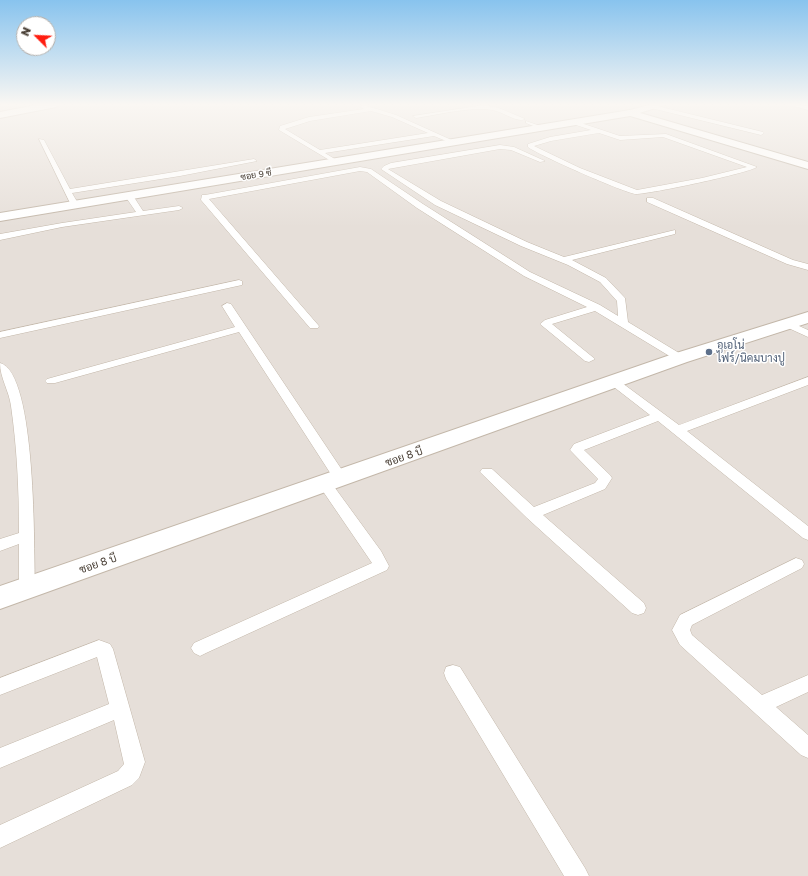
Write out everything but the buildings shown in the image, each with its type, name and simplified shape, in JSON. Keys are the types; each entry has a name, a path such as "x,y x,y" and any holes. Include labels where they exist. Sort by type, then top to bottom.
{"street":[{"name":"ซอย 9 ซี","path":"0,217 436,145"},
{"path":"737,145 808,166"},
{"name":"ซอย 8 บี","path":"0,598 680,358 798,320"}],"lane":[{"path":"44,145 75,205"},
{"path":"306,145 336,162"},
{"path":"318,152 365,145"},
{"path":"530,145 578,169 636,192 702,180 754,167 692,145"},
{"path":"572,174 512,148 500,147 391,165 384,169 438,203 524,244 563,260 603,280 622,300 623,324"},
{"path":"68,190 180,174 254,161"},
{"path":"314,326 205,200 205,197 365,169 527,274 596,307 680,358"},
{"path":"130,196 141,213"},
{"path":"650,200 790,262 808,267"},
{"path":"0,237 179,208"},
{"path":"563,260 672,232"},
{"path":"0,335 240,283"},
{"path":"200,648 383,569 333,481 242,328 227,306"},
{"path":"589,359 545,324 596,307"},
{"path":"798,320 808,334"},
{"path":"51,381 242,328"},
{"path":"0,366 8,374 20,416 25,455 27,589"},
{"path":"678,430 808,381"},
{"path":"614,382 678,430 808,534"},
{"path":"532,514 600,486 604,482 605,478 577,450 579,447 659,416"},
{"path":"487,472 638,608"},
{"path":"0,545 26,536"},
{"path":"796,564 686,620 681,630 686,640 808,748"},
{"path":"0,687 99,648 104,649 107,654 135,762 132,771 124,778 0,837"},
{"path":"453,673 577,876"},
{"path":"760,705 808,683"},
{"path":"0,758 121,708"}],"shaded area":[{"path":"0,145 808,145 808,876 0,876"}],"place":[{"name":"อูเอโน่ ไฟร์/นิคมบางปู","path":"709,352"}]}
